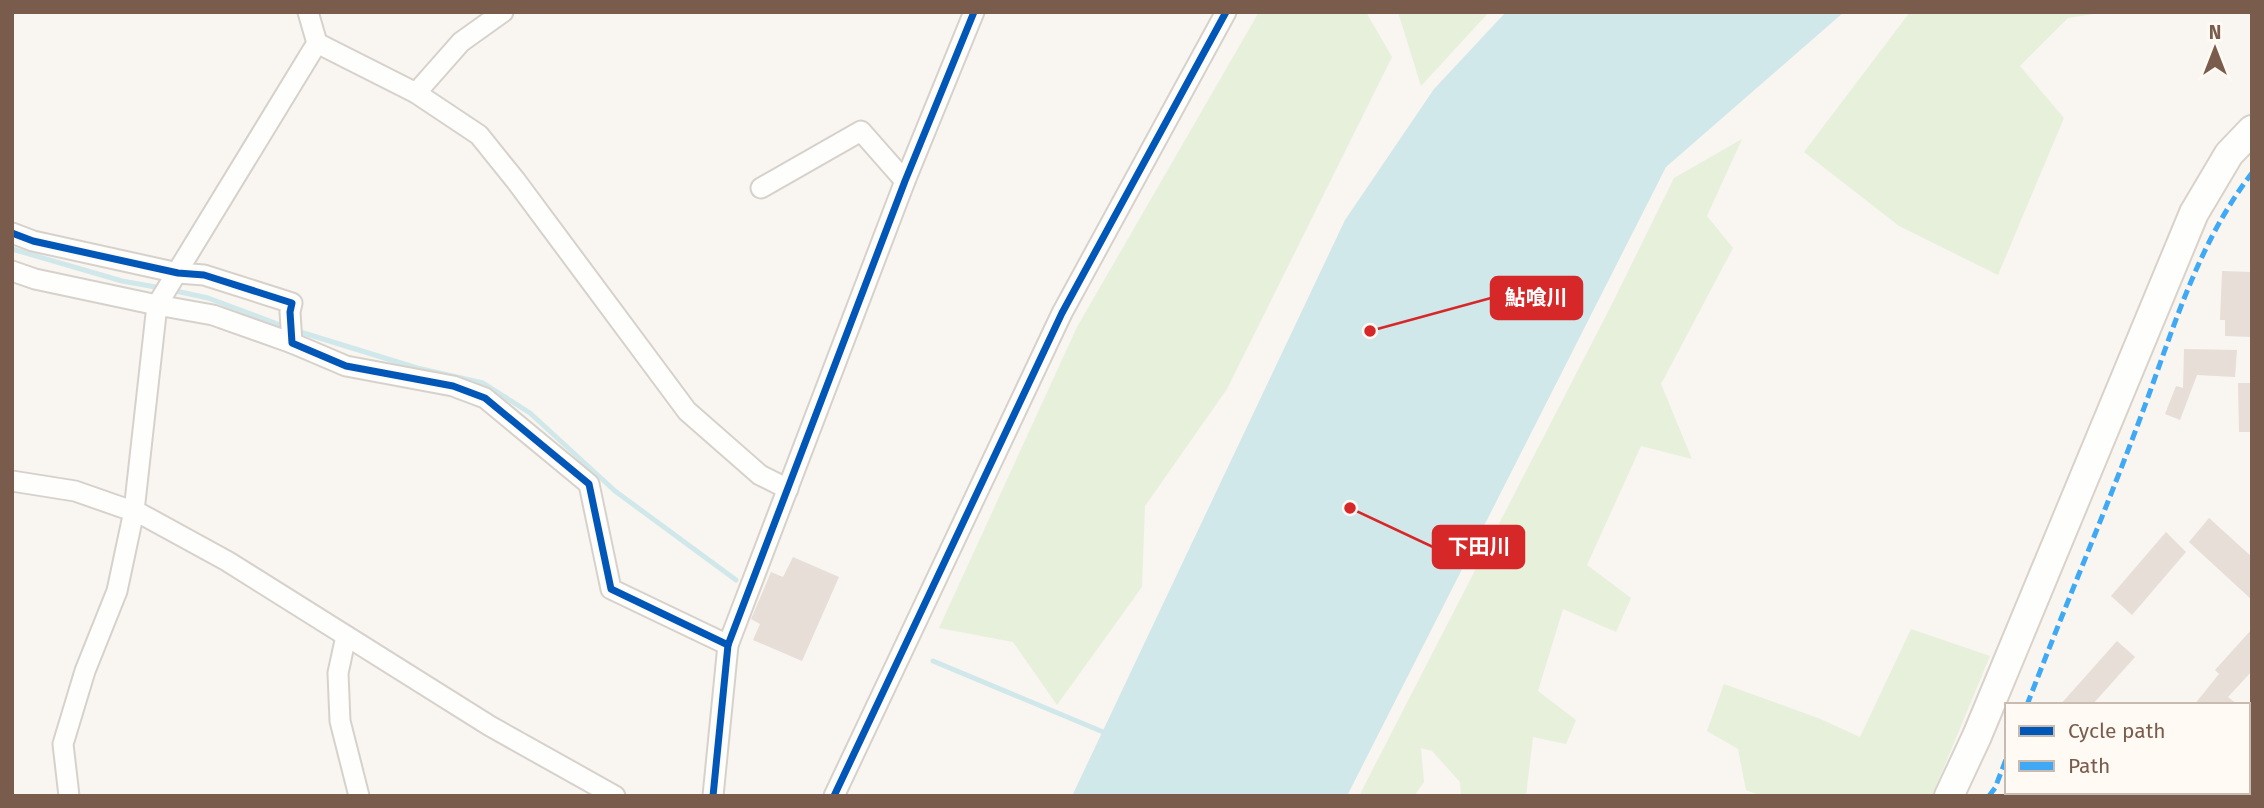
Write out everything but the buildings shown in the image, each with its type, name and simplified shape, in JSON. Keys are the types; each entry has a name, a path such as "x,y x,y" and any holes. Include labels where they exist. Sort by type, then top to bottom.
{"street":[{"path":"308,12 317,43 416,93 479,135 687,411 760,475 788,489"},
{"path":"416,93 461,42 503,12"},
{"path":"713,796 728,645 905,181 974,12"},
{"path":"835,796 1062,313 1226,12"},
{"path":"69,796 63,744 85,671 117,591 134,511 159,303 317,43"},
{"path":"1950,796 2194,213 2229,154 2252,130"},
{"path":"761,188 861,131 905,181"},
{"path":"12,233 33,241 175,276 204,275 292,303 291,341"},
{"path":"12,271 35,279 213,315 291,341 346,366 453,386 485,398 590,484 611,589 728,645"},
{"path":"12,481 75,491 134,511 227,561 490,726 615,796"},
{"path":"346,636 338,673 340,721 359,796"},
{"path":"819,796 861,736"}],"green space":[{"path":"1259,12 1366,12 1392,57 1227,389 1145,506 1142,587 1057,705 1013,642 939,628 1077,327"},
{"path":"1398,12 1489,12 1421,86"},
{"path":"1910,12 2106,12 2068,18 2020,66 2064,118 1998,275 1899,226 1804,152"},
{"path":"1742,139 1707,216 1733,248 1661,384 1692,459 1641,446 1587,565 1631,598 1616,632 1563,609 1538,691 1576,720 1566,744 1533,737 1526,796 1461,796 1460,782 1432,751 1421,748 1424,782 1414,796 1359,796 1674,178"},
{"path":"1911,629 1990,656 1932,796 1761,796 1746,790 1738,749 1707,731 1724,684 1818,718 1860,737"}],"water":[{"path":"1506,12 1844,12 1666,167 1347,796 1072,796 1345,220 1434,89"}],"waterway":[{"path":"12,249 122,281 161,288"},
{"path":"171,290 208,298 288,328"},
{"path":"297,331 417,368 483,383 530,413 615,491 736,580"},
{"path":"933,661 1108,734"}],"marked path":[{"path":"2028,703 2130,445 2189,286 2217,228 2252,173"},
{"path":"1989,796 2005,762"}],"cycle path":[{"path":"713,796 728,645 905,181 974,12"},
{"path":"834,796 1062,313 1226,12"},
{"path":"12,233 33,241 178,273 204,275 292,303 292,343 346,366 453,386 485,398 589,484 611,589 728,645"}],"place":[{"name":"鮎喰川","path":"1370,331"},
{"name":"下田川","path":"1350,508"}]}
